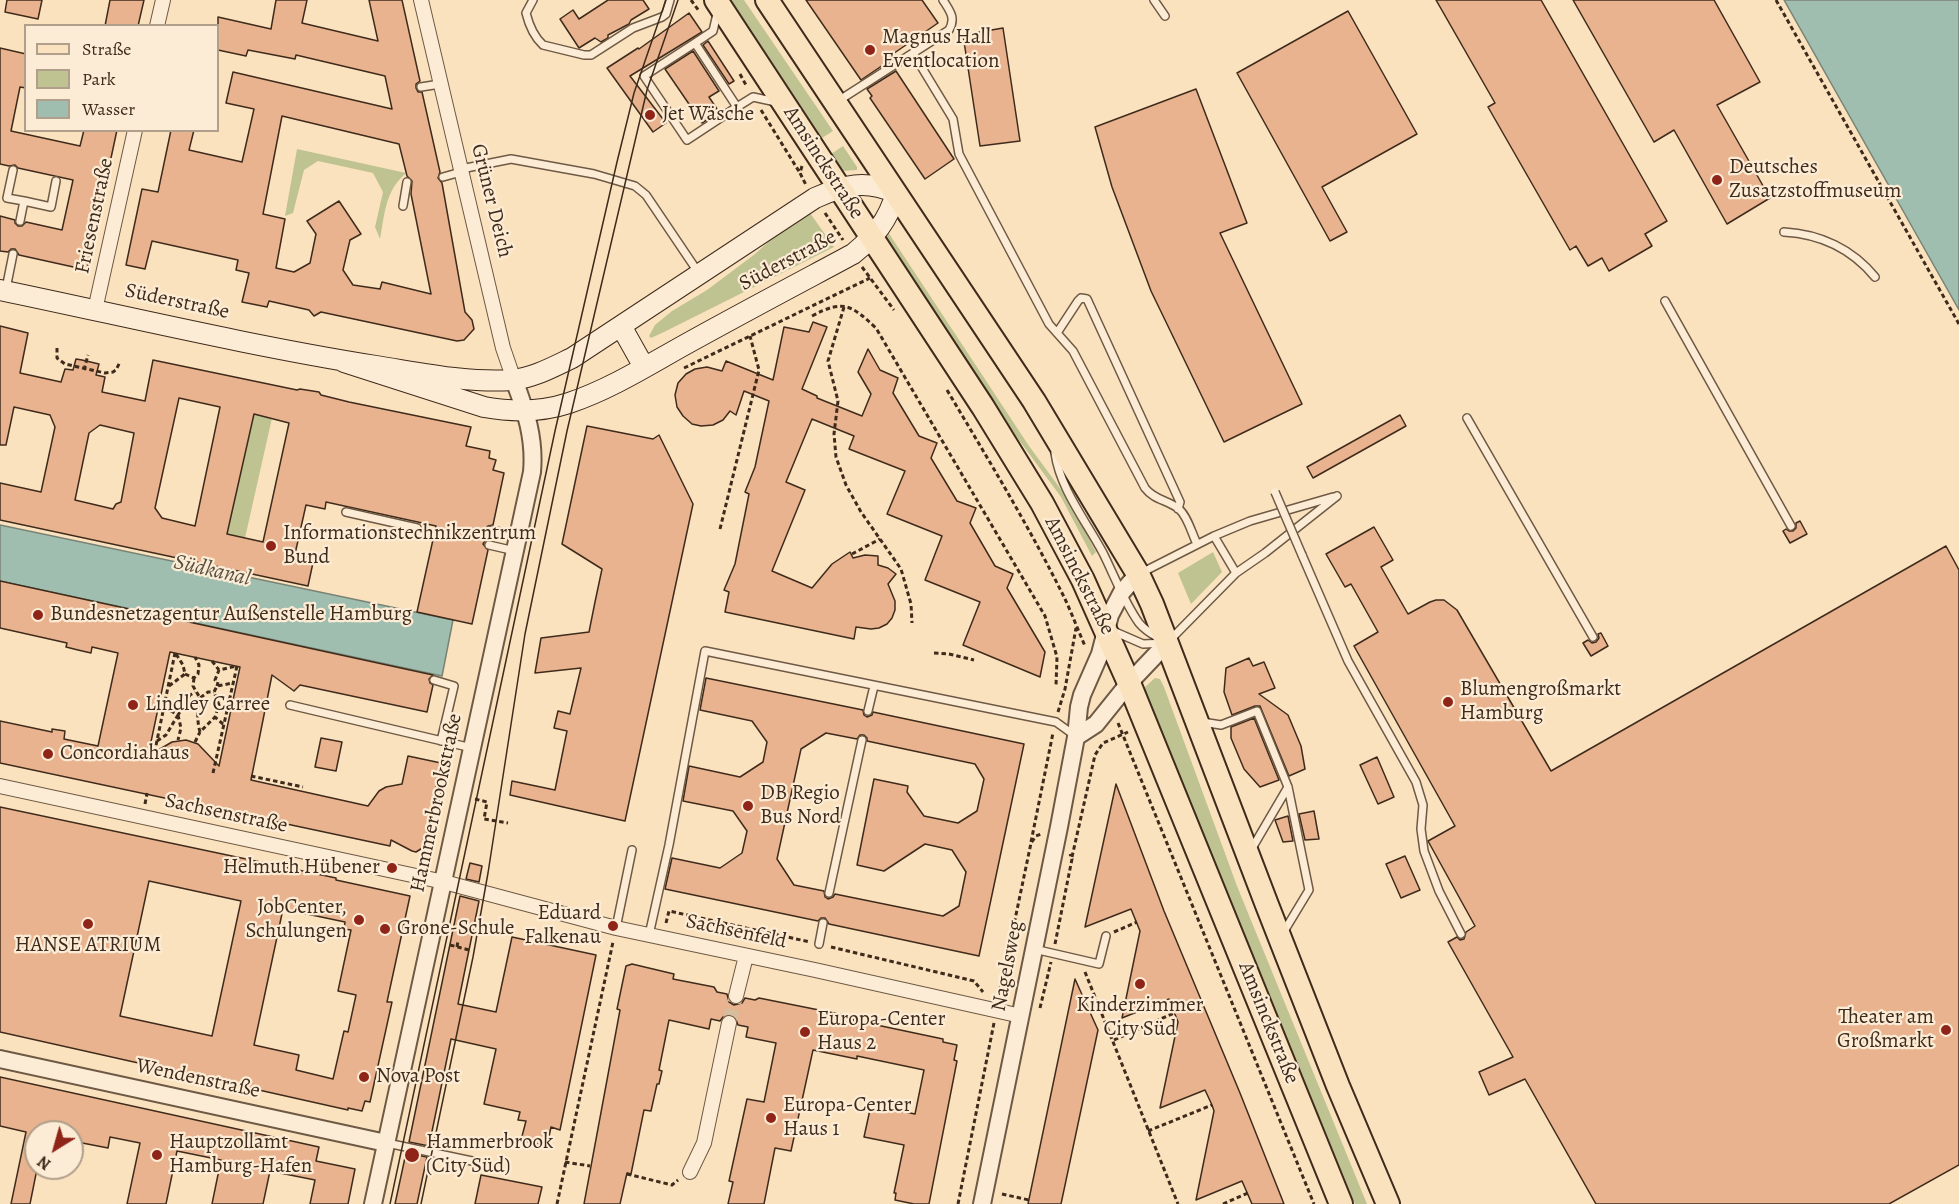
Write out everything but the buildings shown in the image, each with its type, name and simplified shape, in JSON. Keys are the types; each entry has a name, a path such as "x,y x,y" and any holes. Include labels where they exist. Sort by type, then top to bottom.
{"main road":[{"name":"Amsinckstraße","path":"767,0 1053,430 1138,574 1152,604 1338,1086 1388,1204"},
{"name":"Amsinckstraße","path":"718,3 983,407 1042,503 1083,580 1129,683 1341,1204"},
{"name":"Süderstraße","path":"2,291 344,362 435,376 514,380 540,373 572,358 815,198 839,187 866,185 881,186 896,193 889,213 872,238 853,254 644,367 568,403 526,411 507,411 484,407 344,362"},
{"path":"621,326 644,367"}],"street":[{"path":"157,24 163,0"},
{"name":"Grüner Deich","path":"421,0 503,348 526,411"},
{"name":"Friesenstraße","path":"95,310 135,132"},
{"name":"Hammerbrookstraße","path":"373,1204 532,472 531,431 526,411"},
{"name":"Nagelsweg","path":"982,1204 1076,737 1079,707 1097,661 1106,628 1122,592 1138,574"},
{"path":"1076,737 1096,724 1129,683 1167,643"},
{"name":"Sachsenstraße","path":"0,786 444,882"},
{"name":"Sachsenfeld","path":"444,882 616,928 1021,1016"},
{"path":"736,996 747,956"},
{"path":"690,1172 704,1143 729,1023"},
{"name":"Wendenstraße","path":"0,1059 386,1143"}],"lane":[{"path":"532,0 526,13 530,27 538,40 543,45 584,55 597,52 633,28 662,17 666,14 670,0"},
{"path":"836,102 949,30 953,24 953,16 943,0"},
{"path":"1154,0 1165,16"},
{"path":"718,3 713,31 644,76 687,140 753,97 784,104"},
{"path":"695,43 737,107"},
{"path":"913,53 953,118 959,154 1049,324 1073,351 1145,488 1154,498 1178,509 1184,516 1197,544"},
{"path":"421,87 440,84"},
{"path":"443,177 483,163 512,159 594,174 635,186 646,195 699,274"},
{"path":"13,170 7,198 51,207 56,181"},
{"path":"403,206 407,182"},
{"path":"20,221 24,201"},
{"path":"1784,232 1813,236 1844,249 1864,264 1875,277"},
{"path":"2,291 13,254"},
{"path":"1058,333 1078,301 1081,298 1087,299 1180,502 1178,509"},
{"path":"1665,301 1791,526"},
{"path":"1467,418 1593,637"},
{"path":"1053,430 1057,464 1066,488 1139,623 1148,632 1167,643"},
{"path":"1275,492 1348,660 1416,782 1423,806 1421,830 1425,851 1439,891 1461,934"},
{"path":"1106,628 1143,644 1167,643 1236,573 1337,496 1250,521 1197,544 1138,574"},
{"path":"346,512 417,528"},
{"path":"492,530 516,543"},
{"path":"1214,536 1236,573"},
{"path":"489,545 516,543"},
{"path":"649,935 669,845 705,651 1056,722 1076,737"},
{"path":"434,680 454,686 441,741"},
{"path":"868,711 874,686"},
{"path":"290,705 472,748"},
{"path":"1197,722 1221,725 1257,711 1288,787 1309,890 1280,937"},
{"path":"829,893 862,740"},
{"path":"1248,854 1288,787"},
{"path":"616,928 632,850"},
{"path":"819,944 823,923"},
{"path":"1034,949 1099,964 1106,936"},
{"path":"386,1143 472,1161"}],"path":[{"path":"1776,0 1959,324"},
{"path":"853,254 894,310"},
{"path":"680,370 870,278"},
{"path":"844,306 828,361 837,401 834,434 836,457 846,485 861,512 901,569 912,604 912,623"},
{"path":"812,316 831,307 844,306 858,311 876,328 1046,616 1057,657 1056,686"},
{"path":"720,529 759,370 750,336"},
{"path":"57,348 56,356 60,361 84,370 110,373 117,369 120,362"},
{"path":"84,370 88,355"},
{"path":"944,385 1042,556 1066,601 1076,626"},
{"path":"852,554 880,539"},
{"path":"153,760 176,653 185,674"},
{"path":"934,653 974,660"},
{"path":"170,656 175,657"},
{"path":"195,657 199,665 193,686 200,698"},
{"path":"212,661 219,670"},
{"path":"213,773 237,666 219,670"},
{"path":"218,686 215,680 219,670"},
{"path":"185,674 194,678"},
{"path":"169,686 185,674"},
{"path":"214,692 218,686 233,683"},
{"path":"157,741 166,735 190,695 195,692"},
{"path":"200,732 198,723 200,716 197,708 200,698 208,692 214,692"},
{"path":"195,742 200,732 215,717 219,705 214,692"},
{"path":"1112,704 1122,735 1314,1204"},
{"path":"164,707 178,715 181,728 178,740"},
{"path":"215,717 224,724"},
{"path":"1072,859 1095,755 1103,743 1131,731"},
{"path":"149,753 154,754"},
{"path":"251,776 265,781 303,787"},
{"path":"435,809 442,793"},
{"path":"473,799 487,802 484,819 508,823"},
{"path":"666,923 669,911 974,981 996,1010"},
{"path":"1106,936 1137,922"},
{"path":"557,1204 616,928"},
{"path":"457,947 459,941"},
{"path":"450,945 469,950"},
{"path":"1080,960 1178,1204"},
{"path":"1114,1040 1174,1013"},
{"path":"1148,1131 1212,1105"},
{"path":"565,1162 590,1166"},
{"path":"627,1174 672,1185 690,1172"},
{"path":"1223,1204 1248,1193"},
{"path":"1002,1194 1029,1200"}],"green space":[{"path":"731,0 744,0 833,131 822,138"},
{"path":"843,146 857,170 843,171 831,154"},
{"path":"297,149 406,173 390,195 380,239 375,227 383,192 373,173 318,161 304,170 293,213 285,216"},
{"path":"810,213 834,247 664,332 651,338 649,336 655,325 672,311 707,290 755,254 777,234"},
{"path":"888,232 1029,446 1065,495 1096,552 1092,556 1061,497 1016,436 885,236"},
{"path":"254,414 272,418 245,538 227,534"},
{"path":"1213,552 1222,572 1191,604 1178,573"},
{"path":"1155,678 1160,679 1164,687 1237,886 1367,1204 1355,1204 1145,692 1145,687"}],"water":[{"path":"1784,0 1959,0 1959,310"},
{"name":"Südkanal","path":"0,525 453,620 442,676 0,581"}],"tunnel":[{"path":"729,1023 736,996"}],"tram line":[{"path":"390,1204 555,431 634,93 666,0"},
{"path":"421,1204 473,957 525,634 567,431 647,90 678,0"}],"place":[{"name":"Magnus Hall Eventlocation","path":"870,50"},
{"name":"Jet Wäsche","path":"650,115"},
{"name":"Deutsches Zusatzstoffmuseum","path":"1717,180"},
{"name":"Informationstechnikzentrum Bund","path":"271,546"},
{"name":"Bundesnetzagentur Außenstelle Hamburg","path":"38,615"},
{"name":"Blumengroßmarkt Hamburg","path":"1448,702"},
{"name":"Lindley Carree","path":"133,705"},
{"name":"Concordiahaus","path":"48,754"},
{"name":"DB Regio Bus Nord","path":"748,806"},
{"name":"Helmuth Hübener","path":"392,868"},
{"name":"JobCenter, Schulungen","path":"359,920"},
{"name":"HANSE ATRIUM","path":"88,924"},
{"name":"Eduard Falkenau","path":"613,926"},
{"name":"Grone-Schule","path":"385,929"},
{"name":"Kinderzimmer City Süd","path":"1140,984"},
{"name":"Theater am Großmarkt","path":"1946,1030"},
{"name":"Europa-Center Haus 2","path":"805,1032"},
{"name":"Nova Post","path":"364,1077"},
{"name":"Europa-Center Haus 1","path":"771,1118"},
{"name":"Hauptzollamt Hamburg-Hafen","path":"157,1155"},
{"name":"Hammerbrook (City Süd)","path":"412,1155"}]}
